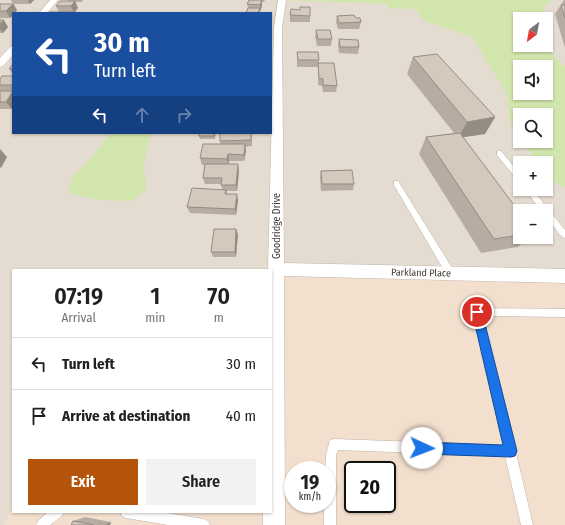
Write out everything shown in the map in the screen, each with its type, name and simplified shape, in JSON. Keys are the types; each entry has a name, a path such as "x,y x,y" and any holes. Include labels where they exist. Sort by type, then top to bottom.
{"street":[{"path":"44,12 54,0"},
{"name":"Goodridge Drive","path":"274,525 278,28 282,0"},
{"path":"0,64 12,50"},
{"name":"Parkland Place","path":"276,269 565,276"}],"lane":[{"path":"498,153 513,171"},
{"path":"396,183 451,274"},
{"path":"534,196 540,204"},
{"path":"553,220 565,235"},
{"path":"527,525 511,451 477,312 565,313"},
{"path":"330,525 331,455 334,444 511,451"},
{"path":"42,525 57,513"},
{"path":"132,513 204,525"}],"shaded area":[{"path":"0,0 282,0 489,7 486,0 565,0 565,279 299,461 284,461 284,471 272,479 272,269 12,269 12,507 4,525 0,525"},
{"path":"276,269 565,279 565,525 4,525 12,507 12,513 272,513"}],"green space":[{"path":"282,0 553,0 544,6 543,12 513,12 513,52 551,52 565,67 565,187 553,180 553,156 533,156 528,148 553,148 553,108 513,108 513,126 510,122 507,94 472,37 424,21 415,9 387,8 388,4"},
{"path":"110,134 152,134 149,139 143,168 147,189 132,201 99,200 67,193 72,178"}],"building":[{"path":"249,0 262,0 260,5 247,4"},
{"path":"60,1 75,1 71,6 56,6"},
{"path":"0,4 13,4 6,11 0,11"},
{"path":"561,5 565,5 565,18"},
{"path":"300,7 310,7 310,16 290,15 291,9 300,10"},
{"path":"248,8 260,8 258,12 246,12"},
{"path":"354,15 356,18 360,18 361,22 339,23 337,16"},
{"path":"316,30 330,30 332,39 318,39"},
{"path":"339,39 358,40 359,47 340,47"},
{"path":"297,52 318,52 319,60 298,60"},
{"path":"437,54 495,117 467,122 413,57"},
{"path":"318,63 334,63 337,86 323,85 323,79 319,78"},
{"path":"2,76 12,76 12,85 0,85 0,79"},
{"path":"0,91 12,91 6,102 0,102"},
{"path":"460,133 513,204 513,236 494,239 426,137"},
{"path":"199,134 214,134 214,136 199,136"},
{"path":"220,134 251,134 251,140 220,141"},
{"path":"203,144 245,144 244,155 228,154 227,159 200,158"},
{"path":"205,164 238,164 236,185 221,185 222,178 203,178"},
{"path":"352,170 354,184 322,184 321,171"},
{"path":"192,188 226,190 225,194 237,194 235,209 187,207"},
{"path":"214,229 236,229 235,252 211,252"},
{"path":"73,521 94,525 71,525"}],"route":[{"path":"422,448 511,451 477,312"}]}
